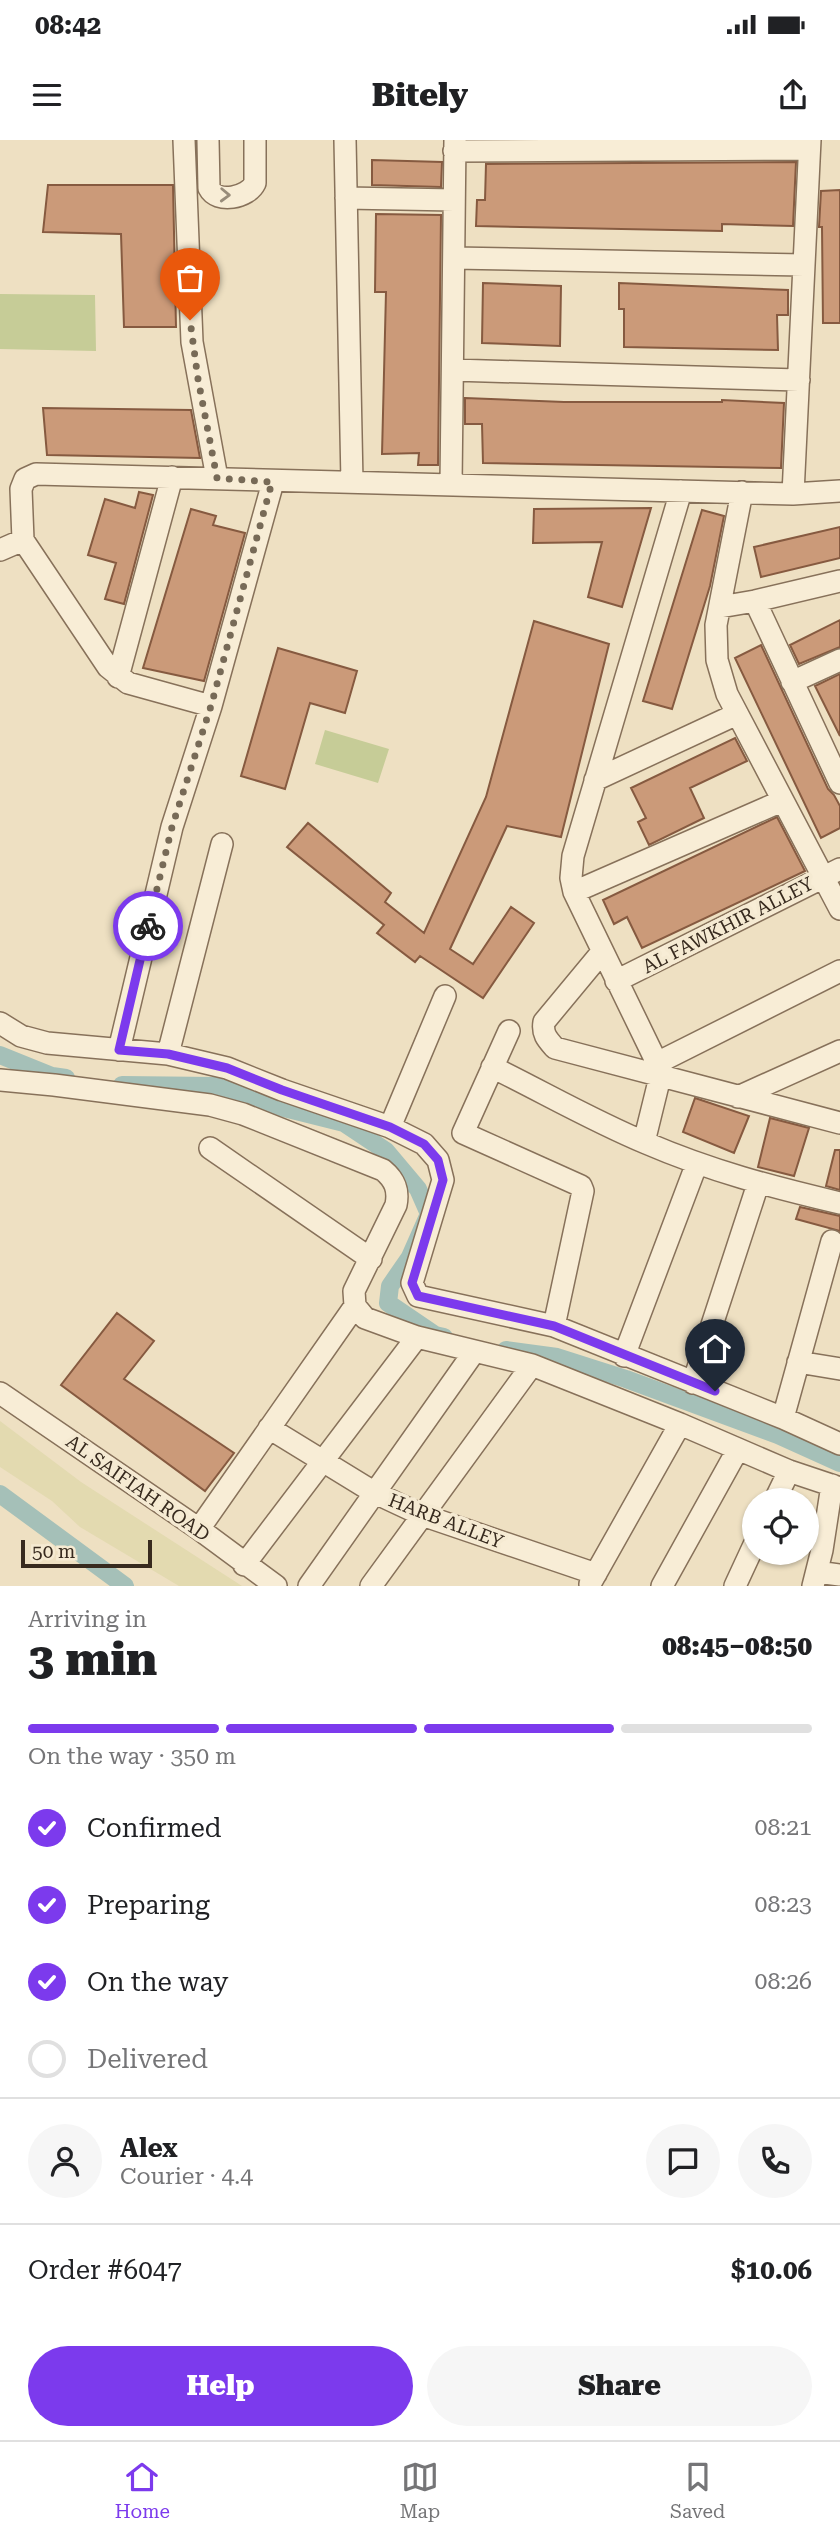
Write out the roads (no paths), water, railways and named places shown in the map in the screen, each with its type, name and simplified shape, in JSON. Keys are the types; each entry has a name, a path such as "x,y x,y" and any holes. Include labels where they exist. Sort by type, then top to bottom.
{"street":[{"path":"184,140 192,342 217,478"},
{"path":"208,140 209,188 217,197 243,195 253,188 255,140"},
{"path":"345,140 352,482"},
{"path":"452,485 455,146 810,145 793,494"},
{"path":"346,198 454,200"},
{"path":"454,258 804,265"},
{"path":"453,370 799,380"},
{"path":"211,706 128,683 108,667 23,540 21,489 26,479 36,474 793,494 840,491"},
{"path":"118,677 172,477"},
{"path":"119,1050 172,827 211,706 272,482"},
{"path":"644,1142 659,1070 574,892 571,878 573,856 681,491"},
{"path":"742,492 716,625 717,660 724,686 782,800 832,873 840,909"},
{"path":"0,550 23,540"},
{"path":"720,607 840,581"},
{"path":"755,601 840,783"},
{"path":"792,682 840,660"},
{"path":"595,780 737,714"},
{"path":"574,892 782,800"},
{"path":"168,1054 222,844"},
{"name":"AL FAWKHIR ALLEY","path":"616,981 832,873"},
{"path":"602,952 544,1021 543,1030 555,1048 659,1070 738,1097 840,1124"},
{"path":"659,1070 840,971"},
{"path":"390,1127 445,996"},
{"path":"0,1023 34,1040 168,1054 227,1068 390,1127 424,1144 442,1169 441,1190 412,1283 415,1292 422,1298 554,1326 783,1418 840,1444"},
{"path":"509,1031 463,1133 577,1183 583,1191 554,1326"},
{"path":"738,1097 840,1051"},
{"path":"492,1066 644,1142 697,1163 758,1184 840,1203"},
{"path":"0,1080 210,1105 243,1114 383,1170 394,1182 397,1197 371,1259 354,1291 355,1306 366,1318 417,1337 531,1365 789,1471 836,1487 815,1579 840,1575"},
{"path":"210,1148 371,1259"},
{"path":"624,1356 697,1163"},
{"path":"693,1382 758,1184"},
{"path":"783,1418 832,1241"},
{"path":"199,1529 355,1306"},
{"path":"244,1565 417,1337"},
{"path":"309,1586 474,1352"},
{"path":"798,1362 840,1369"},
{"path":"371,1586 531,1365"},
{"name":"AL SAIFIAH ROAD","path":"0,1393 199,1529 275,1586"},
{"path":"593,1580 680,1424"},
{"name":"HARB ALLEY","path":"269,1428 375,1493 422,1515 593,1580"},
{"path":"663,1586 738,1449"},
{"path":"781,1488 789,1471"},
{"path":"735,1586 745,1565"}],"waterway":[{"path":"0,1055 52,1076 66,1078"},
{"path":"122,1085 215,1086 276,1106 344,1123 386,1151 418,1189 429,1214 410,1257 390,1286 388,1303 435,1335 444,1337"},
{"path":"506,1350 557,1357 626,1379 778,1435 840,1463"},
{"path":"0,1494 125,1586"}]}
